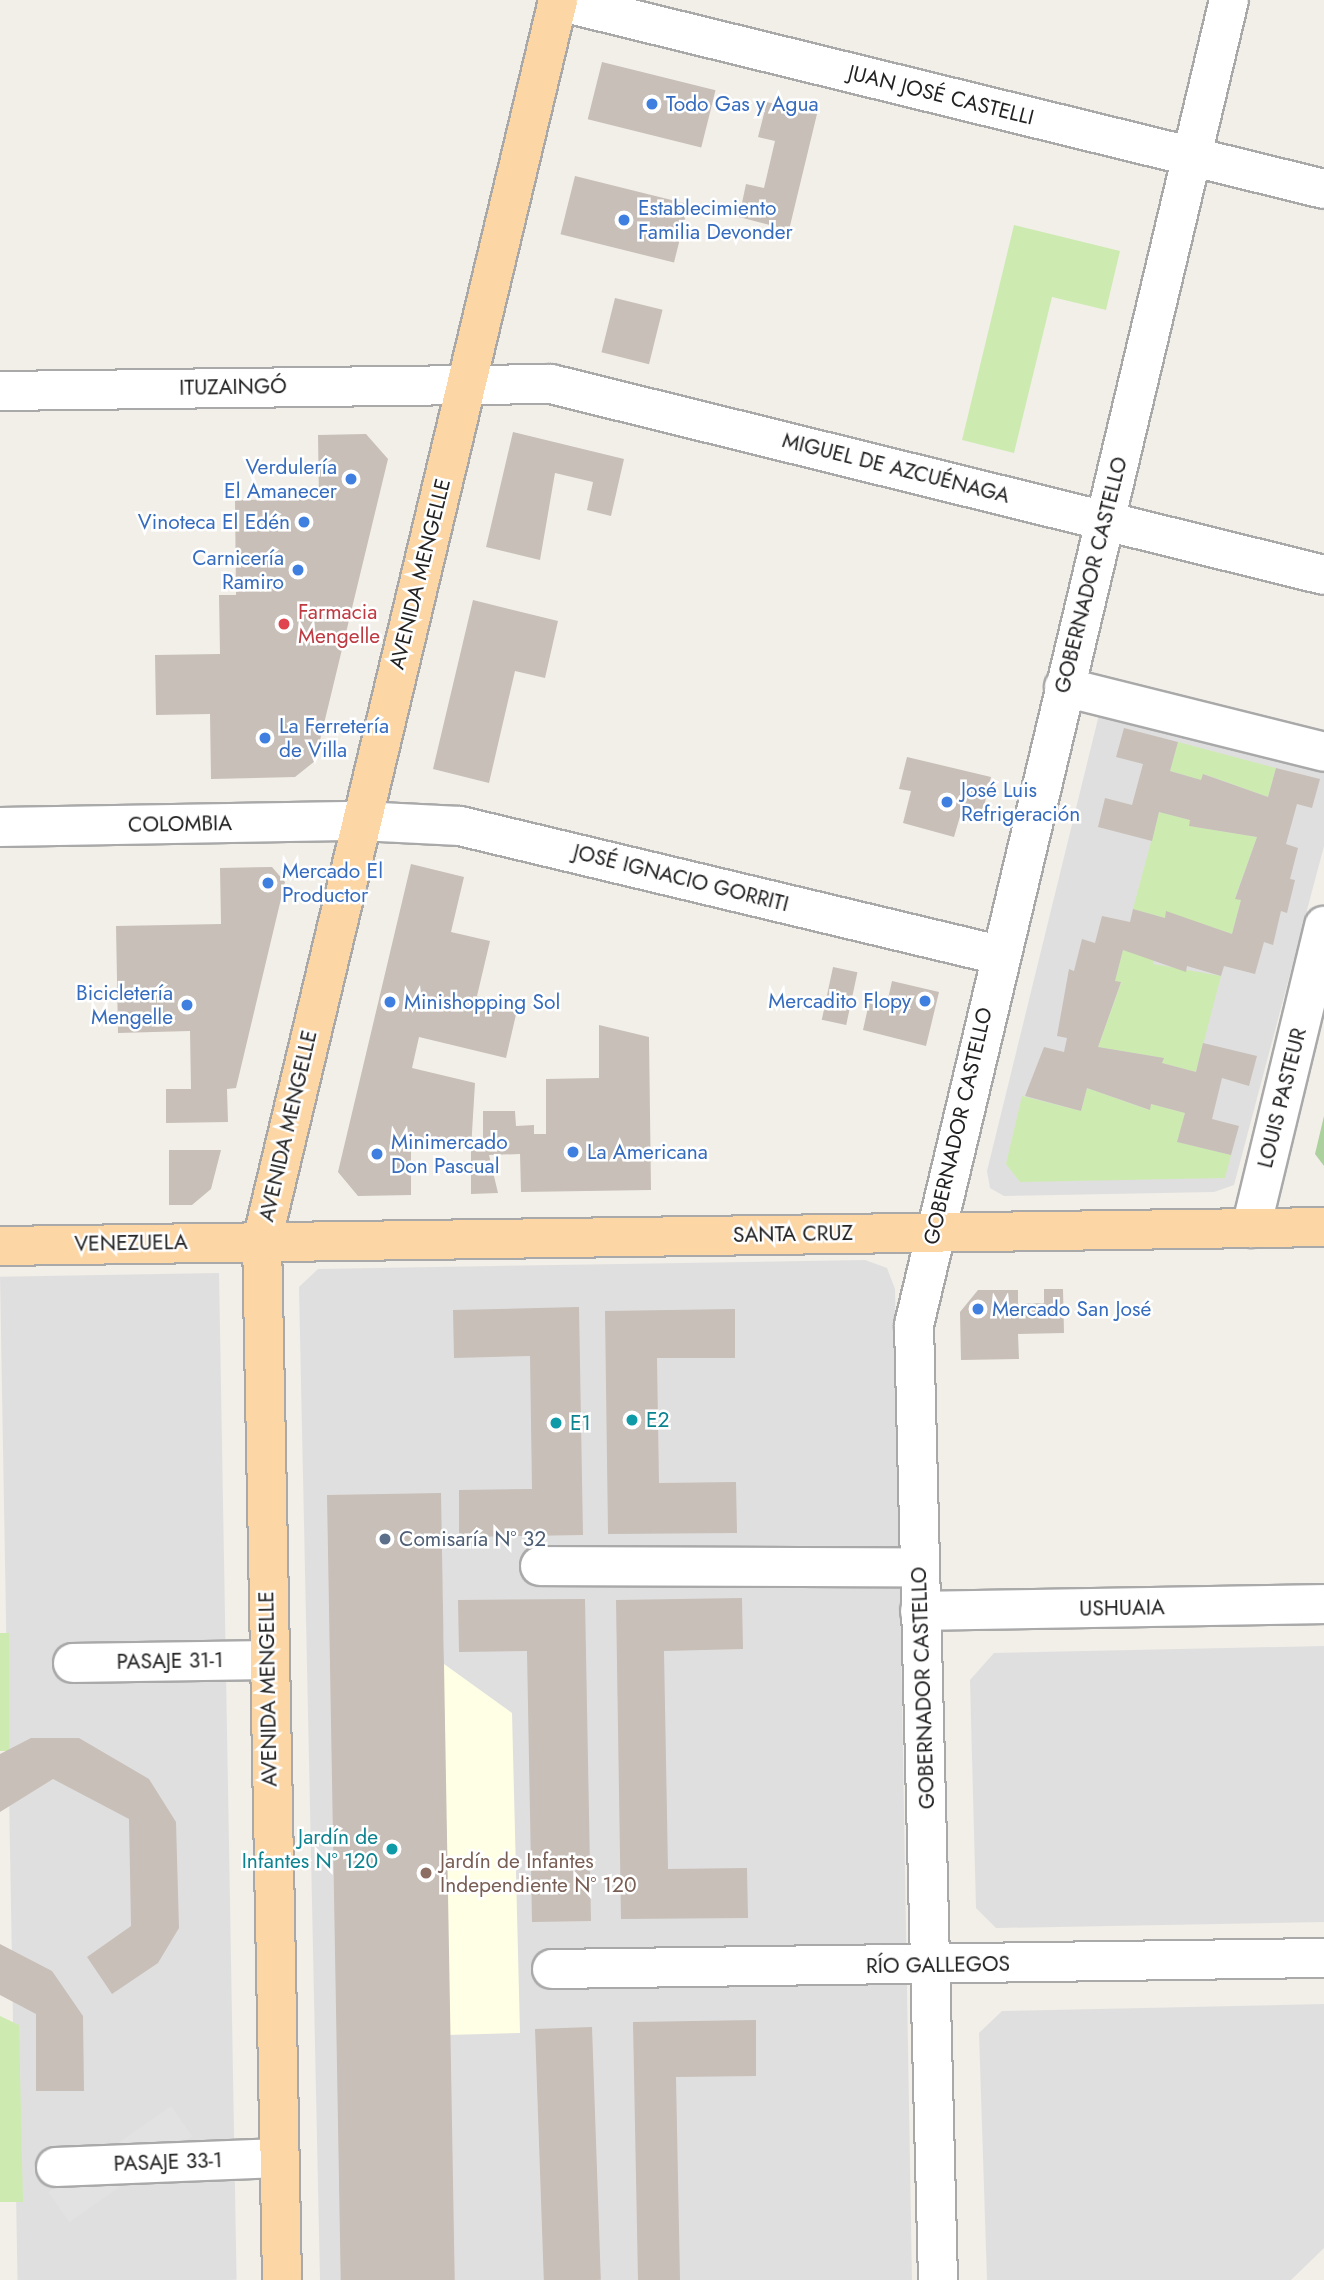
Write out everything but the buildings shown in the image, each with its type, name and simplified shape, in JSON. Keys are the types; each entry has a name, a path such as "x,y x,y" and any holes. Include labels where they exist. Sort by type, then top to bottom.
{"main road":[{"name":"AVENIDA MENGELLE","path":"282,2280 267,1660 262,1241 360,821 558,0"},
{"name":"SANTA CRUZ","path":"262,1241 1324,1227"},
{"name":"VENEZUELA","path":"0,1246 262,1241"}],"street":[{"name":"JUAN JOSÉ CASTELLI","path":"558,0 1324,189"},
{"name":"GOBERNADOR CASTELLO","path":"939,2280 914,1336 932,1233 1229,0"},
{"name":"ITUZAINGÓ","path":"0,391 466,382"},
{"name":"MIGUEL DE AZCUÉNAGA","path":"466,382 578,389 1324,575"},
{"path":"1064,687 1324,752"},
{"name":"COLOMBIA","path":"0,827 360,821"},
{"name":"JOSÉ IGNACIO GORRITI","path":"360,821 484,831 999,955"},
{"name":"LOUIS PASTEUR","path":"1251,1228 1324,926"},
{"path":"540,1566 919,1567"},
{"name":"USHUAIA","path":"920,1611 1324,1604"},
{"name":"PASAJE 31-1","path":"73,1663 267,1660"},
{"name":"RÍO GALLEGOS","path":"552,1969 1324,1958"},
{"name":"PASAJE 33-1","path":"56,2167 279,2158"}],"shaded area":[{"path":"1108,678 1324,731 1324,846 1234,1185 1214,1192 1004,1196 990,1188 987,1171"},
{"path":"865,1260 887,1268 895,1289 912,2280 320,2280 299,1287 318,1269"},
{"path":"219,1273 237,2280 18,2280 0,1277"},
{"name":"Jardín de Infantes Independiente N° 120","path":"442,1582 444,1664 512,1713 520,2033 340,2038 329,1585"},
{"path":"1324,1646 1324,1922 996,1928 976,1908 970,1680 994,1653"},
{"path":"1324,2004 1324,2248 1291,2280 987,2280 979,2033 1002,2011"},
{"path":"171,2106 192,2136 69,2222 48,2192"}],"green space":[{"path":"1014,225 1120,251 1106,310 1052,297 1014,453 962,440"},
{"path":"1178,742 1276,768 1268,797 1204,774 1201,780 1170,771"},
{"path":"1159,812 1190,820 1190,826 1257,837 1235,898 1241,900 1232,934 1167,912 1165,918 1133,909"},
{"path":"1123,950 1154,958 1153,964 1221,976 1196,1072 1162,1063 1163,1058 1098,1047 1121,983 1115,981"},
{"path":"1087,1088 1149,1110 1151,1104 1185,1113 1178,1142 1231,1155 1225,1178 1020,1182 1006,1164 1022,1096 1081,1111"},
{"path":"1324,1116 1324,1166 1315,1154"},
{"path":"0,1633 9,1633 9,1751 0,1751"},
{"path":"0,2016 19,2025 23,2202 0,2202"}],"place":[{"name":"Todo Gas y Agua","path":"652,104"},
{"name":"Establecimiento Familia Devonder","path":"624,220"},
{"name":"Verdulería El Amanecer","path":"351,479"},
{"name":"Vinoteca El Edén","path":"304,522"},
{"name":"Carnicería Ramiro","path":"298,570"},
{"name":"Farmacia Mengelle","path":"284,624"},
{"name":"La Ferretería de Villa","path":"265,738"},
{"name":"José Luis Refrigeración","path":"947,802"},
{"name":"Mercado El Productor","path":"268,883"},
{"name":"Mercadito Flopy","path":"925,1001"},
{"name":"Minishopping Sol","path":"390,1002"},
{"name":"Bicicletería Mengelle","path":"187,1005"},
{"name":"La Americana","path":"573,1152"},
{"name":"Minimercado Don Pascual","path":"377,1154"},
{"name":"Mercado San José","path":"978,1309"},
{"name":"E2","path":"632,1420"},
{"name":"E1","path":"556,1423"},
{"name":"Comisaría Nº 32","path":"385,1539"},
{"name":"Jardín de Infantes N° 120","path":"392,1849"},
{"name":"Jardín de Infantes Independiente N° 120","path":"426,1873"}]}
